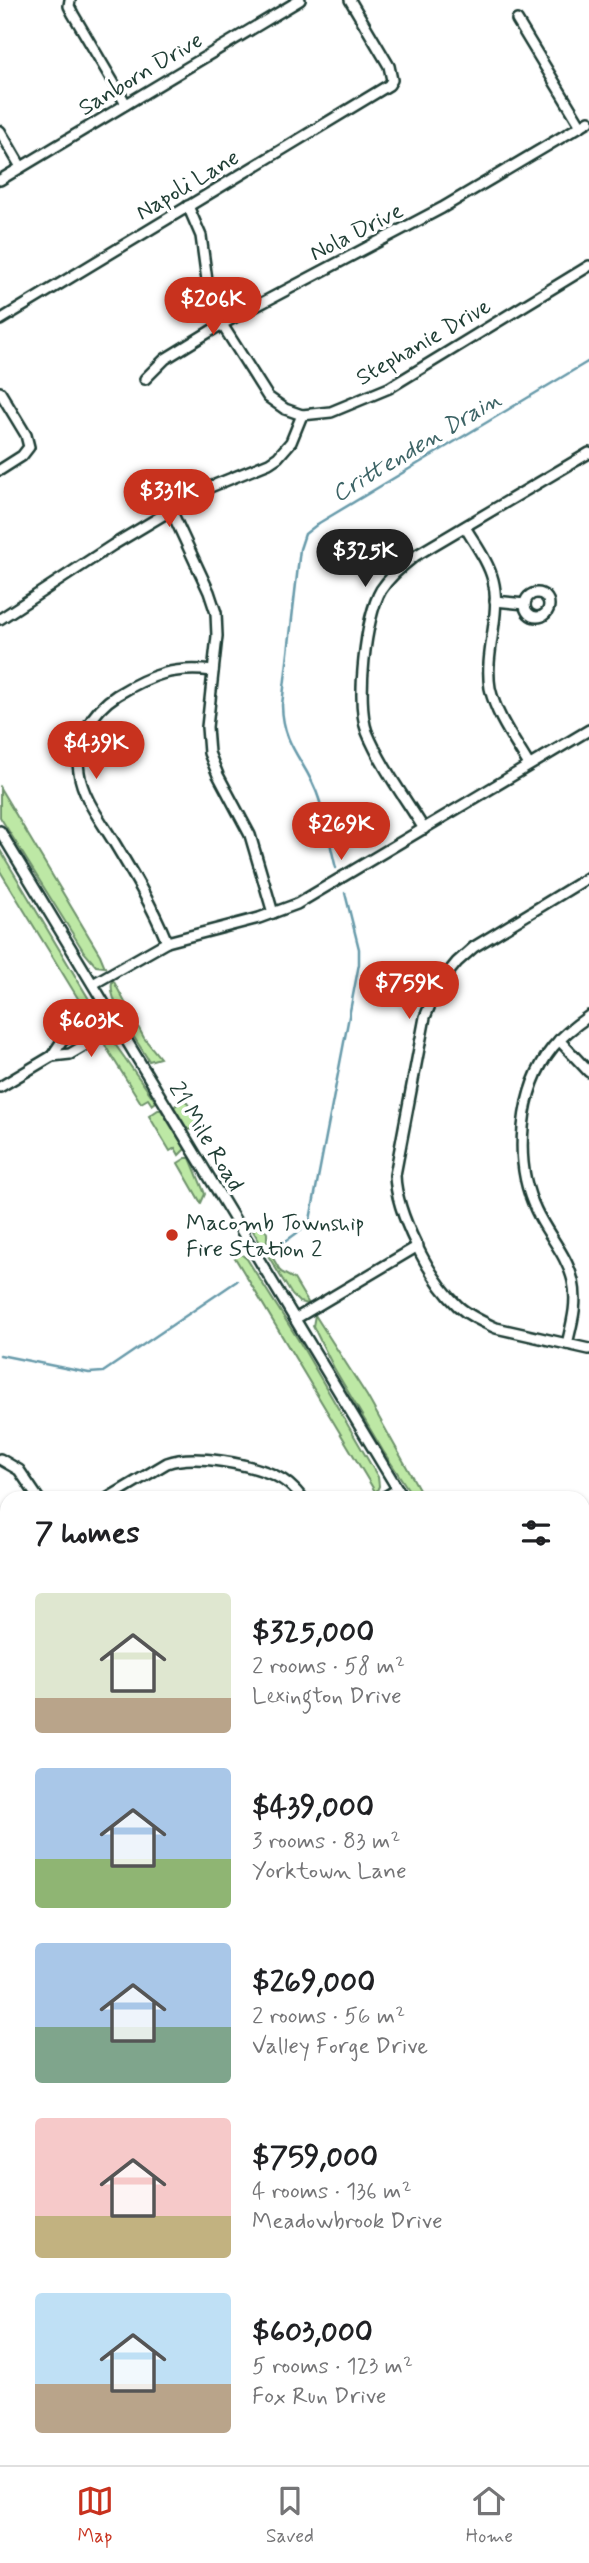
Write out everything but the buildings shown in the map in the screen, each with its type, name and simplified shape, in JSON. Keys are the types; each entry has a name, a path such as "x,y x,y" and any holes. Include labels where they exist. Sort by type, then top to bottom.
{"street":[{"path":"70,0 69,6 73,14 126,104"},
{"name":"Sanborn Drive","path":"0,180 300,0"},
{"name":"Napoli Lane","path":"0,320 384,89 392,80 389,66 350,0"},
{"path":"517,20 585,124"},
{"name":"Nola Drive","path":"145,379 165,359 222,324 454,201 585,124"},
{"path":"0,131 22,167"},
{"path":"0,619 171,510 223,481 278,457 291,442 302,415 285,409 268,397 222,324 209,295 201,236 188,206"},
{"name":"Stephanie Drive","path":"302,415 331,412 389,388 589,266"},
{"path":"0,392 26,435 29,447 22,456 0,470"},
{"path":"424,829 373,743 363,720 362,694 369,631 380,592 394,573 415,556 589,453"},
{"path":"171,510 216,613 217,636 207,727 209,753 250,835 273,913"},
{"path":"465,527 488,567 495,590 489,663 490,686 497,710 529,765"},
{"path":"495,601 525,604"},
{"path":"167,942 146,897 86,794 78,769 79,747 92,718 118,694 163,672 189,668 213,671"},
{"path":"93,984 167,942 273,913 311,897 589,730"},
{"name":"21 Mile Road","path":"0,831 398,1491"},
{"path":"589,877 474,947 447,974 428,1005 396,1175 401,1212 418,1246 447,1294 469,1314 496,1328 589,1349"},
{"path":"52,1056 62,1041 110,1013"},
{"path":"567,1344 575,1307 573,1283 564,1258 530,1195 523,1148 527,1110 535,1080 559,1040 589,1016"},
{"path":"0,1087 52,1056 69,1054 118,1026"},
{"path":"559,1040 589,1072"},
{"path":"295,1319 418,1246"},
{"path":"120,1491 159,1468 187,1458 210,1459 275,1476 296,1491"},
{"path":"0,1459 19,1470 33,1491"}],"green space":[{"path":"0,788 105,967 96,966 84,952 0,817"},
{"path":"0,850 90,1001 93,1012 90,1018 0,871"},
{"path":"113,980 144,1038 160,1058 149,1061 131,1033 114,998"},
{"path":"109,1039 156,1102 152,1105 148,1099 141,1103 106,1047 103,1040"},
{"path":"184,1098 198,1120 192,1129 188,1130 174,1107"},
{"path":"161,1110 185,1149 179,1155 175,1148 170,1151 149,1116"},
{"path":"190,1158 205,1194 201,1203 178,1163"},
{"path":"260,1222 267,1233 267,1248 281,1272 294,1279 309,1304 299,1302 292,1295 253,1231"},
{"path":"241,1254 247,1259 299,1341 378,1477 377,1491 375,1491 234,1256"},
{"path":"315,1315 367,1396 420,1491 409,1491 383,1451 334,1368 313,1326"}],"waterway":[{"name":"Crittenden Drain","path":"336,868 319,799 291,744 283,720 282,705 300,549 305,534 319,523 589,361"},
{"name":"Crittenden Drain","path":"279,1246 310,1220 359,964 359,949 345,893"},
{"name":"Crittenden Drain","path":"0,1355 89,1373 103,1372 237,1281"}],"place":[{"name":"Macomb Township Fire Station 2","path":"172,1235"}]}
